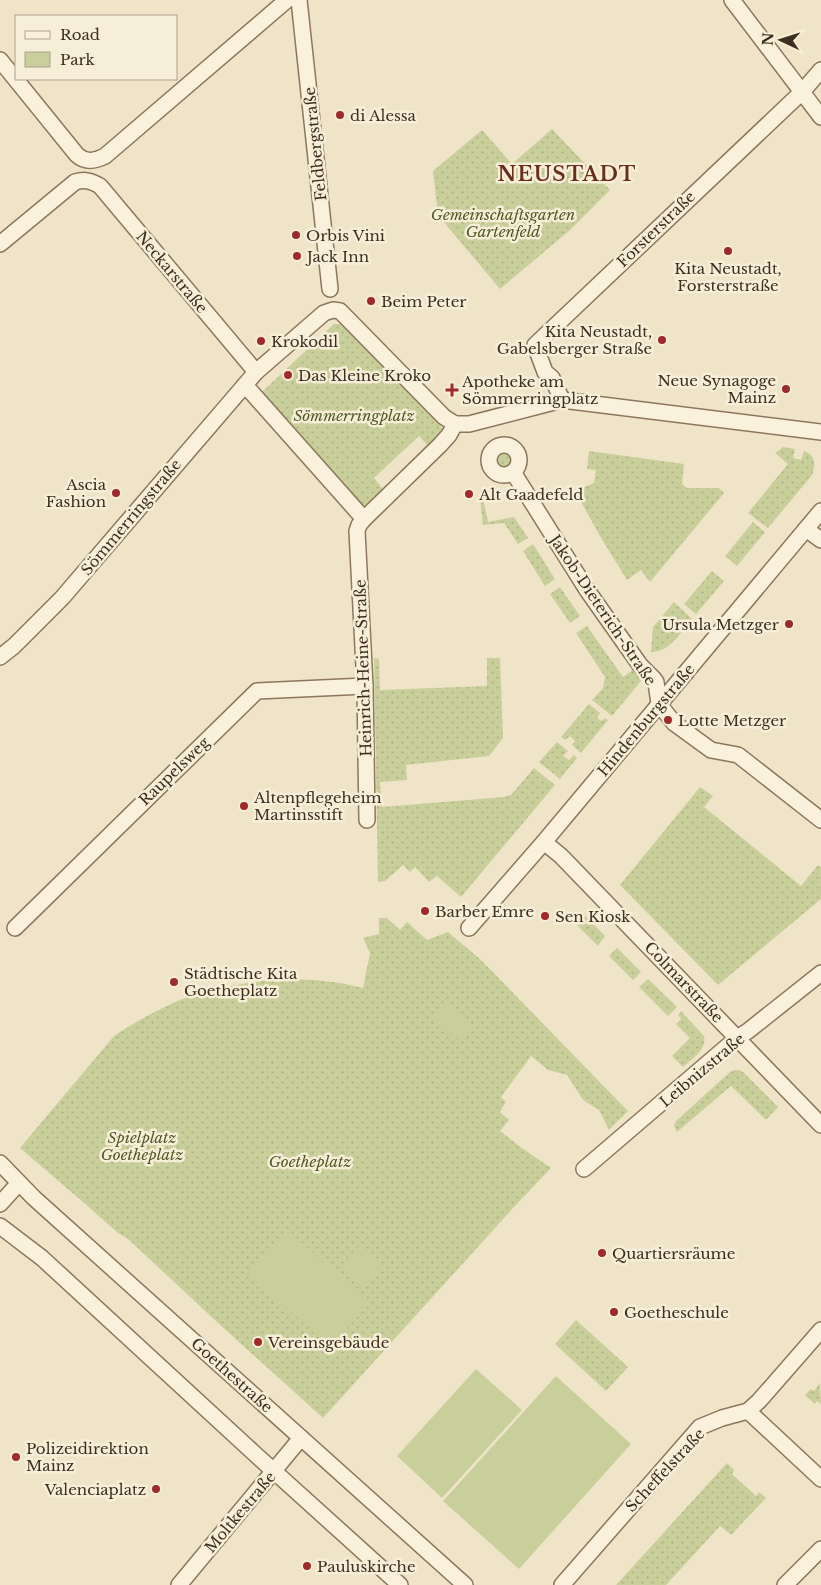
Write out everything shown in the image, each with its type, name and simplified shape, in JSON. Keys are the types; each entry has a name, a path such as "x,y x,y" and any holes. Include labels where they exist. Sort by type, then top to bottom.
{"street":[{"path":"16,80 77,156 93,161 104,156 287,0"},
{"name":"Feldbergstraße","path":"299,0 330,289"},
{"path":"732,0 821,117"},
{"path":"0,60 15,79"},
{"name":"Forsterstraße","path":"562,400 552,378 545,372 535,345 802,92 821,70"},
{"name":"Neckarstraße","path":"0,244 74,182 92,181 100,186 256,372"},
{"path":"256,372 324,313 333,310 340,311 444,417 455,424 469,424 562,400 821,432"},
{"name":"Sömmerringstraße","path":"0,657 14,646 62,598 256,372"},
{"path":"245,385 364,519 450,435 455,424"},
{"name":"Jakob-Dieterich-Straße","path":"513,472 587,590 640,665 656,682 659,704 674,723 711,750 738,755 821,820"},
{"name":"Hindenburgstraße","path":"470,928 821,511"},
{"name":"Heinrich-Heine-Straße","path":"364,519 357,531 365,686 367,820"},
{"path":"806,529 821,540"},
{"name":"Raupelsweg","path":"15,928 257,690 365,686"},
{"name":"Colmarstraße","path":"544,842 561,856 821,1125"},
{"name":"Leibnizstraße","path":"584,1169 737,1038 821,973"},
{"name":"Goethestraße","path":"0,1163 34,1198 466,1585"},
{"path":"0,1204 19,1183"},
{"path":"0,1226 42,1258 400,1585"},
{"name":"Scheffelstraße","path":"562,1585 700,1428 722,1418 748,1411 759,1402 821,1330"},
{"path":"748,1411 821,1479"},
{"name":"Moltkestraße","path":"179,1585 301,1438"},
{"path":"785,1585 821,1549"}],"green space":[{"name":"Gemeinschaftsgarten Gartenfeld","path":"552,129 610,190 570,230 500,289 438,215 433,171 482,130 512,164"},
{"name":"Sömmerringplatz","path":"334,324 347,326 445,431 429,447 419,436 374,478 383,489 365,509 260,394"},
{"path":"783,447 795,449 793,458 801,460 804,451 808,453 814,460 814,467 812,475 768,528 748,513 788,464 775,453"},
{"path":"504,449 514,456 515,460 508,470 504,471 494,464 493,460 500,450"},
{"path":"589,451 684,464 682,484 687,488 719,488 724,493 650,582 641,570 627,580 575,491 594,483 596,470 587,469"},
{"path":"480,498 483,498 488,522 514,517 528,538 518,544 504,523 483,525"},
{"path":"753,522 765,532 737,566 725,556"},
{"path":"533,544 555,579 545,586 523,551"},
{"path":"712,571 724,581 696,614 684,604"},
{"path":"560,587 580,616 570,623 550,594"},
{"path":"674,602 692,619 669,645 664,649 651,652 653,627"},
{"path":"587,626 623,677 638,666 645,676 612,716 592,700 603,688 605,677 576,633"},
{"path":"374,658 379,659 380,690 487,686 487,658 500,658 503,738 489,756 406,765 407,780 380,782 382,807 504,797 511,795 534,768 555,785 461,897 437,876 429,882 415,867 410,872 403,865 385,881 378,882"},
{"path":"589,704 600,713 597,718 602,721 605,718 608,720 581,753 572,745 575,741 570,736 565,740 561,737"},
{"path":"557,742 568,751 563,756 569,760 574,755 577,758 560,779 539,762"},
{"path":"700,787 713,796 704,807 801,886 818,865 821,867 821,899 718,985 620,885"},
{"path":"582,913 605,936 598,946 574,922"},
{"name":"Goetheplatz","path":"379,918 387,918 400,930 407,922 427,940 448,932 480,959 628,1111 609,1130 599,1110 583,1100 567,1075 548,1070 531,1056 501,1097 506,1102 500,1112 509,1120 500,1131 551,1168 323,1418 127,1238 118,1233 20,1148 114,1036 164,1007 201,993 268,980 324,981 363,988 370,953 363,938 379,934"},
{"path":"617,948 641,972 633,980 609,956"},
{"path":"648,979 677,1007 668,1016 639,987"},
{"path":"445,1001 473,1025 460,1040 432,1016"},
{"path":"681,1011 704,1036 701,1050 683,1067 672,1056 690,1038 676,1024 681,1019 678,1015"},
{"path":"734,1070 743,1072 778,1107 766,1120 731,1086 677,1132 674,1126 676,1121"},
{"path":"287,1229 369,1304 330,1347 247,1272"},
{"path":"359,1246 381,1265 363,1285 342,1265"},
{"path":"576,1320 628,1367 606,1391 555,1344"},
{"path":"476,1369 522,1410 442,1498 397,1456"},
{"path":"556,1376 631,1444 519,1569 443,1501"},
{"path":"820,1383 821,1404 817,1401 815,1404 805,1395 811,1389 814,1391"},
{"path":"727,1463 734,1470 732,1474 756,1496 759,1492 766,1498 731,1535 720,1526 666,1585 616,1585"}],"place":[{"name":"di Alessa","path":"340,115"},
{"name":"Orbis Vini","path":"296,235"},
{"name":"Kita Neustadt, Forsterstraße","path":"728,251"},
{"name":"Jack Inn","path":"297,256"},
{"name":"Beim Peter","path":"371,301"},
{"name":"Kita Neustadt, Gabelsberger Straße","path":"662,340"},
{"name":"Krokodil","path":"261,341"},
{"name":"Das Kleine Kroko","path":"288,375"},
{"name":"Neue Synagoge Mainz","path":"786,389"},
{"name":"Apotheke am Sömmerringplatz","path":"452,390"},
{"name":"Ascia Fashion","path":"116,493"},
{"name":"Alt Gaadefeld","path":"469,494"},
{"name":"Ursula Metzger","path":"789,624"},
{"name":"Lotte Metzger","path":"668,720"},
{"name":"Altenpflegeheim Martinsstift","path":"244,806"},
{"name":"Barber Emre","path":"425,911"},
{"name":"Sen Kiosk","path":"545,916"},
{"name":"Städtische Kita Goetheplatz","path":"174,982"},
{"name":"Quartiersräume","path":"602,1253"},
{"name":"Goetheschule","path":"614,1312"},
{"name":"Vereinsgebäude","path":"258,1342"},
{"name":"Polizeidirektion Mainz","path":"16,1457"},
{"name":"Valenciaplatz","path":"156,1489"},
{"name":"Pauluskirche","path":"307,1566"}],"district":[{"name":"NEUSTADT","path":"567,174"}],"park label":[{"name":"Spielplatz Goetheplatz","path":"142,1146"}]}
